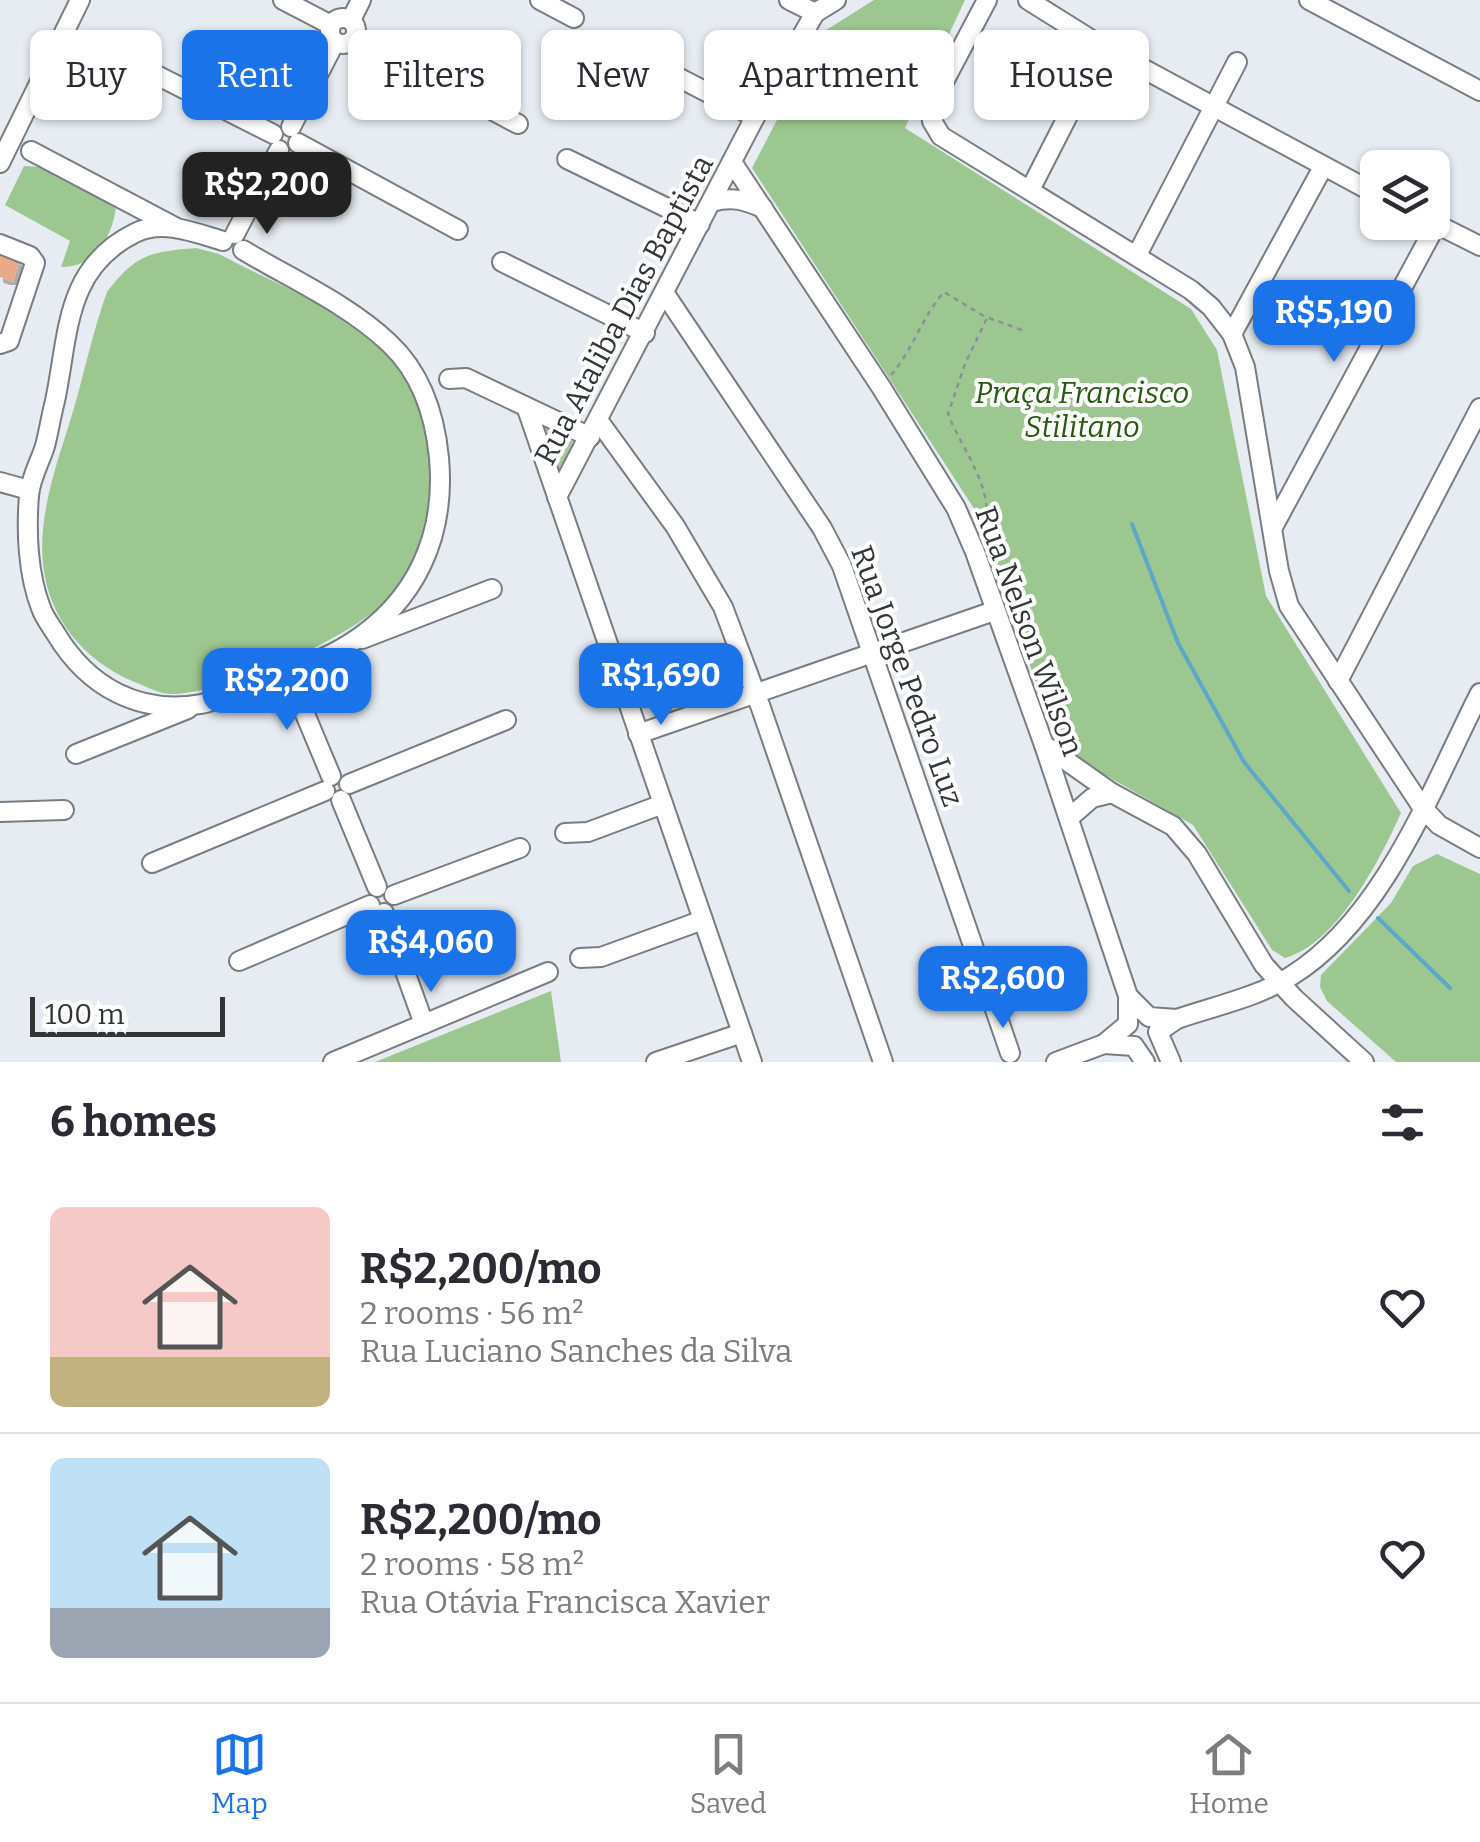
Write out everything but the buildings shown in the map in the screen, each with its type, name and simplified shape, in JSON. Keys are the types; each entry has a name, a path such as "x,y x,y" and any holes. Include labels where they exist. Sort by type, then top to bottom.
{"street":[{"path":"0,163 80,0"},
{"path":"284,0 333,34"},
{"path":"353,29 361,0"},
{"path":"540,0 574,18"},
{"path":"788,0 815,13"},
{"name":"Rua Ataliba Dias Baptista","path":"805,30 815,13 836,0"},
{"path":"987,0 930,108 932,121 941,136 1137,254 1211,307 1232,334 1245,367 1289,606 1422,808 1440,825 1480,848"},
{"path":"1028,0 1076,30"},
{"path":"1309,0 1480,91"},
{"path":"295,135 340,18 518,124"},
{"path":"1137,254 1237,62"},
{"path":"1149,72 1360,185"},
{"path":"162,80 276,142"},
{"name":"Rua Ataliba Dias Baptista","path":"557,497 753,120"},
{"path":"1030,190 1066,120"},
{"path":"234,242 280,126 458,230"},
{"path":"30,151 175,227 234,242 350,313 389,342 423,387 437,436 442,492 432,542 412,586 348,644"},
{"path":"567,159 700,224"},
{"name":"Rua Nelson Wilson","path":"732,162 956,508 1069,818 1128,996 1128,1024"},
{"path":"1232,334 1324,167"},
{"path":"712,202 728,197 764,208"},
{"path":"136,206 137,232"},
{"path":"175,227 137,232 85,274 73,298 49,429 29,490 30,559 41,610 69,656 91,679 119,696 150,706 203,704"},
{"path":"1450,232 1480,246"},
{"path":"1272,528 1425,240"},
{"path":"0,244 30,256 35,263 10,340 0,344"},
{"path":"502,262 645,333"},
{"name":"Rua Jorge Pedro Luz","path":"664,294 822,528 842,566 1013,1059"},
{"path":"448,379 466,378 527,408 594,428 675,526 723,607 882,1062"},
{"path":"527,408 752,1062"},
{"path":"1338,682 1480,408"},
{"path":"0,482 29,490"},
{"path":"76,754 492,589"},
{"path":"638,734 994,611"},
{"path":"286,671 381,900 424,1024"},
{"path":"1056,1062 1104,1044 1134,1018 1153,1025 1177,1020 1278,983 1324,952 1360,914 1389,869 1480,693"},
{"path":"119,696 127,717 126,733"},
{"path":"152,863 506,720"},
{"path":"1044,746 1112,792 1173,826 1197,854 1264,966 1364,1062"},
{"path":"1069,818 1092,798 1112,792"},
{"path":"566,833 588,832 663,804"},
{"path":"0,812 64,810"},
{"path":"239,961 381,900 520,848"},
{"path":"580,958 601,957 703,920"},
{"path":"333,1062 548,972"},
{"name":"Rua Nelson Wilson","path":"1128,996 1153,1025"},
{"path":"1128,1024 1127,1039 1146,1062"},
{"path":"1104,1044 1148,1046 1155,1041 1153,1025"},
{"path":"1153,1025 1171,1062"},
{"path":"656,1062 742,1032"}],"path":[{"path":"881,387 905,358 912,337 944,292 987,318 1022,330"},
{"path":"975,552 988,518 983,489 948,414 964,364 987,318"}],"green space":[{"name":"Praça Francisco Stilitano","path":"874,0 965,0 951,30 826,30"},
{"name":"Praça Francisco Stilitano","path":"777,120 909,120 905,128 1191,309 1217,350 1266,596 1401,813 1355,898 1322,936 1304,950 1285,958 1272,950 1193,825 1075,758 1055,736 975,510 752,168"},
{"path":"24,166 74,176 116,206 106,239 93,256 61,267 70,241 5,205"},
{"path":"196,248 219,254 301,295 342,318 376,344 399,371 416,401 427,434 432,468 431,503 424,537 410,569 389,598 372,613 287,661 222,684 167,694 107,667 91,656 65,626 48,591 43,528 51,485 107,292 145,257"},
{"path":"541,423 573,442 559,478"},
{"path":"1437,854 1480,874 1480,1062 1396,1062 1327,1001 1320,987 1321,975 1391,903 1413,866"},
{"path":"551,991 561,1062 375,1062"}],"waterway":[{"path":"1132,524 1178,643 1244,762 1349,891"},
{"path":"1378,918 1450,988"}]}
